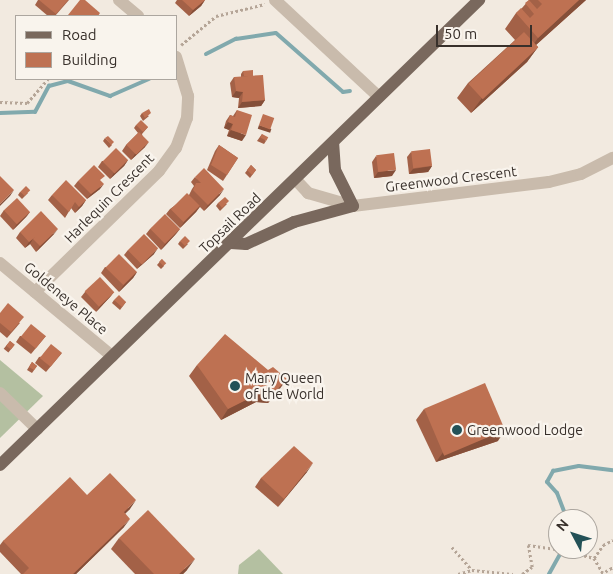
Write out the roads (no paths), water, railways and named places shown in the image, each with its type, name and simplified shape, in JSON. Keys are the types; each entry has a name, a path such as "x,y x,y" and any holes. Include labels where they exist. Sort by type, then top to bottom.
{"main road":[{"name":"Topsail Road","path":"0,465 296,180 479,0"},
{"path":"230,243 246,244 294,222 353,206 335,170 333,143"}],"street":[{"path":"119,0 137,15"},
{"path":"276,1 379,97"},
{"name":"Harlequin Crescent","path":"35,292 171,156 184,129 188,107 186,86 178,51"},
{"name":"Greenwood Crescent","path":"296,180 308,193 353,206 549,182 581,174 613,158"},
{"name":"Goldeneye Place","path":"0,263 112,356"},
{"path":"0,393 37,429"}],"waterway":[{"path":"206,54 236,39 276,33 343,92 350,91"},
{"path":"0,113 35,112 49,86 68,81 110,96 147,80"},
{"path":"563,509 557,493 547,482 553,471 579,466 613,470"},
{"path":"549,574 557,559"}],"place":[{"name":"Mary Queen of the World","path":"235,386"},
{"name":"Greenwood Lodge","path":"457,430"}]}
